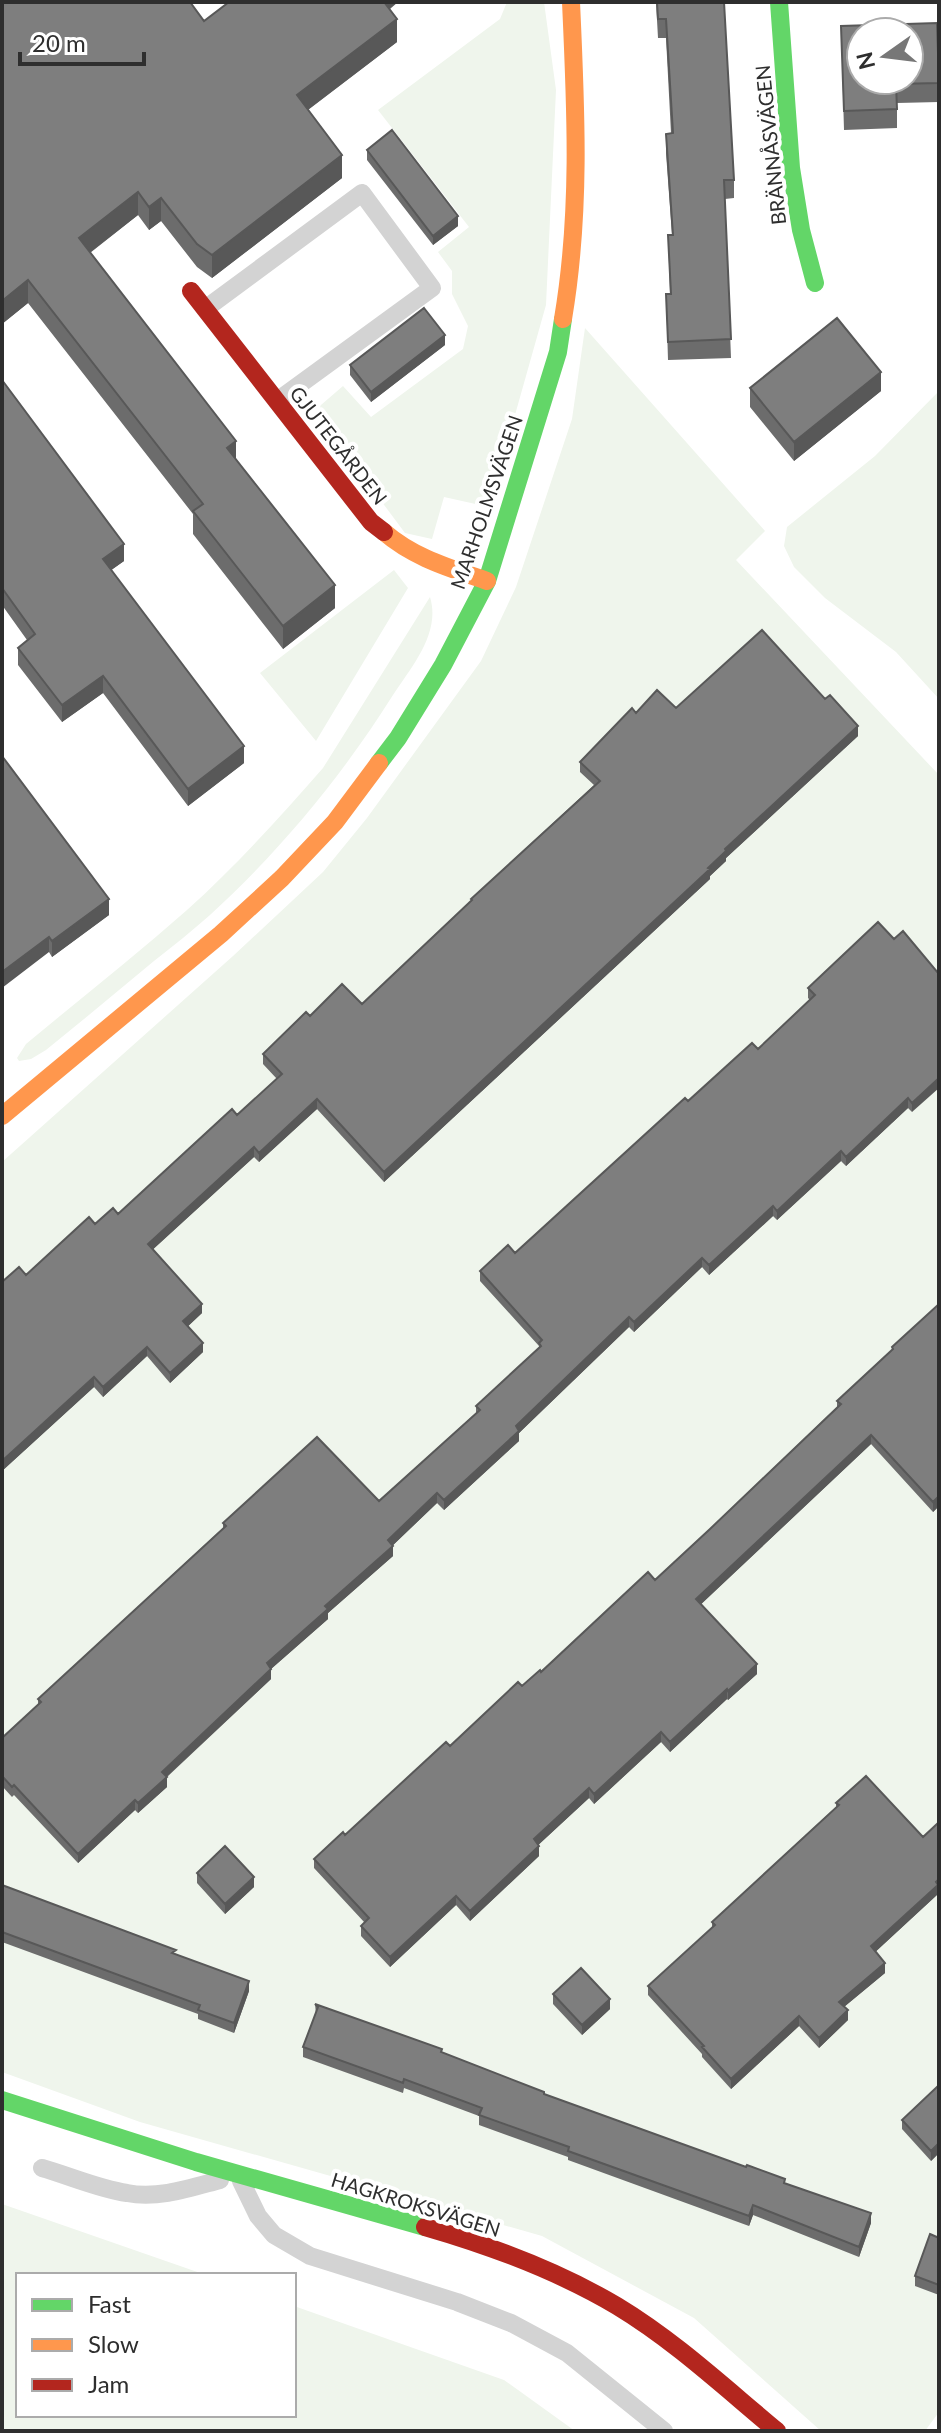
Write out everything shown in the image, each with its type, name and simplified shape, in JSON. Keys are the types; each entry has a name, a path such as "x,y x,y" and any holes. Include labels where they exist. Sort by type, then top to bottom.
{"street":[{"name":"MARHOLMSVÄGEN","path":"2,1116 221,934 282,878 335,822 398,738 443,665 487,581 558,352 569,284 576,212 571,2"},
{"name":"BRÄNNÅSVÄGEN","path":"779,2 791,168 801,230 815,283"},
{"name":"GJUTEGÅRDEN","path":"191,291 371,522 402,548 487,581"},
{"name":"HAGKROKSVÄGEN","path":"2,2100 239,2175 475,2241 556,2275 637,2319 777,2431"}],"lane":[{"path":"205,309 362,193 432,288 277,401"},
{"path":"42,2168 127,2193 154,2195 183,2191 239,2175 258,2216 274,2235 310,2256 457,2302 511,2323 567,2353 664,2431"}],"shaded area":[{"path":"507,2 544,2 556,90 546,305 489,507 444,497 432,539 405,533 314,411 343,386 371,417 463,349 468,326 452,294 452,271 438,252 469,227 378,110 500,19"},
{"path":"585,328 765,531 736,560 939,775 939,2412 925,2431 821,2431 694,2318 542,2236 140,2122 2,2072 2,1162 323,872 367,818 481,661 516,587 572,419"},
{"path":"939,391 939,699 896,652 825,598 794,567 784,546 787,527 875,456"},
{"path":"394,570 408,588 316,741 260,673"},
{"path":"430,597 432,623 416,661 353,754 286,838 196,927 46,1050 31,1059 19,1061 17,1058 26,1044 187,910 240,859 323,768"},
{"path":"2,2204 200,2273 16,2273 16,2417 296,2417 296,2307 504,2380 575,2431 2,2431"}],"building":[{"path":"2,2 190,2 204,21 229,2 384,2 397,19 297,95 342,155 212,255 197,244 161,198 149,207 138,192 79,238 236,441 227,448 335,585 283,626 193,511 203,504 28,280 2,301"},
{"path":"657,2 724,2 734,180 724,180 731,339 668,342 666,294 671,294 668,235 673,235 666,134 673,133 666,19 658,19"},
{"path":"925,23 937,23 939,83 925,83"},
{"path":"841,26 845,26 845,96 896,96 897,109 844,111"},
{"path":"392,130 458,216 433,236 367,150"},
{"path":"424,308 445,335 371,392 350,365"},
{"path":"837,318 881,372 794,442 750,388"},
{"path":"2,380 124,544 103,559 244,746 188,789 103,676 62,705 18,648 35,634 2,588"},
{"path":"762,630 825,699 830,695 858,726 725,849 710,869 384,1172 317,1099 259,1153 254,1147 148,1244 202,1304 183,1321 203,1343 170,1373 147,1347 103,1387 94,1377 2,1461 2,1282 19,1267 26,1275 89,1217 95,1224 113,1208 118,1214 232,1109 237,1115 282,1074 263,1054 306,1012 310,1016 342,984 362,1004 600,781 580,762 632,708 636,713 657,690 676,708"},
{"path":"2,756 109,899 52,941 49,937 2,972"},
{"path":"878,922 894,939 903,931 939,974 939,1078 912,1103 908,1098 846,1157 841,1151 777,1211 773,1206 709,1265 702,1258 634,1322 629,1317 516,1426 519,1431 444,1500 437,1493 388,1540 393,1546 267,1663 271,1669 162,1772 167,1777 138,1803 135,1800 78,1854 2,1776 2,1738 41,1702 38,1699 226,1526 223,1523 317,1437 379,1501 480,1410 476,1406 541,1346 539,1343 542,1340 480,1271 508,1245 515,1253 685,1098 688,1101 752,1043 758,1049 815,995 808,988"},
{"path":"939,1304 939,1496 933,1502 871,1435 696,1599 757,1664 670,1742 661,1732 594,1794 589,1788 534,1839 539,1846 470,1911 456,1896 390,1957 361,1926 369,1918 314,1859 343,1832 345,1835 446,1742 450,1746 518,1682 522,1686 541,1672 648,1572 655,1580 841,1404 837,1401"},
{"path":"866,1776 923,1837 939,1822 938,1885 871,1946 885,1963 839,2002 848,2010 819,2038 799,2016 731,2079 648,1986 715,1925 712,1922 839,1805 836,1803"},
{"path":"225,1846 254,1877 225,1904 197,1873"},
{"path":"2,1885 176,1950 172,1953 249,1981 234,2023 198,2010 200,2005 2,1932"},
{"path":"581,1968 610,1999 582,2025 553,1994"},
{"path":"315,2004 442,2049 441,2052 544,2094 747,2165 785,2179 784,2183 871,2213 859,2247 753,2205 749,2216 568,2151 569,2147 479,2115 482,2108 303,2047 318,2007"},
{"path":"939,2085 939,2143 931,2151 902,2120"},
{"path":"930,2234 939,2238 939,2285 915,2276"}],"traffic: fast":[{"path":"779,2 791,168 801,230 815,283"},
{"path":"379,763 443,665 487,581 558,352 563,319"},
{"path":"2,2100 196,2162 425,2227"}],"traffic: slow":[{"path":"563,319 575,200 571,2"},
{"path":"384,532 420,556 487,581"},
{"path":"2,1116 221,934 282,878 335,822 379,763"}],"traffic: jam":[{"path":"191,291 371,522 384,532"},
{"path":"425,2227 524,2260 617,2306 679,2350 777,2431"}]}
